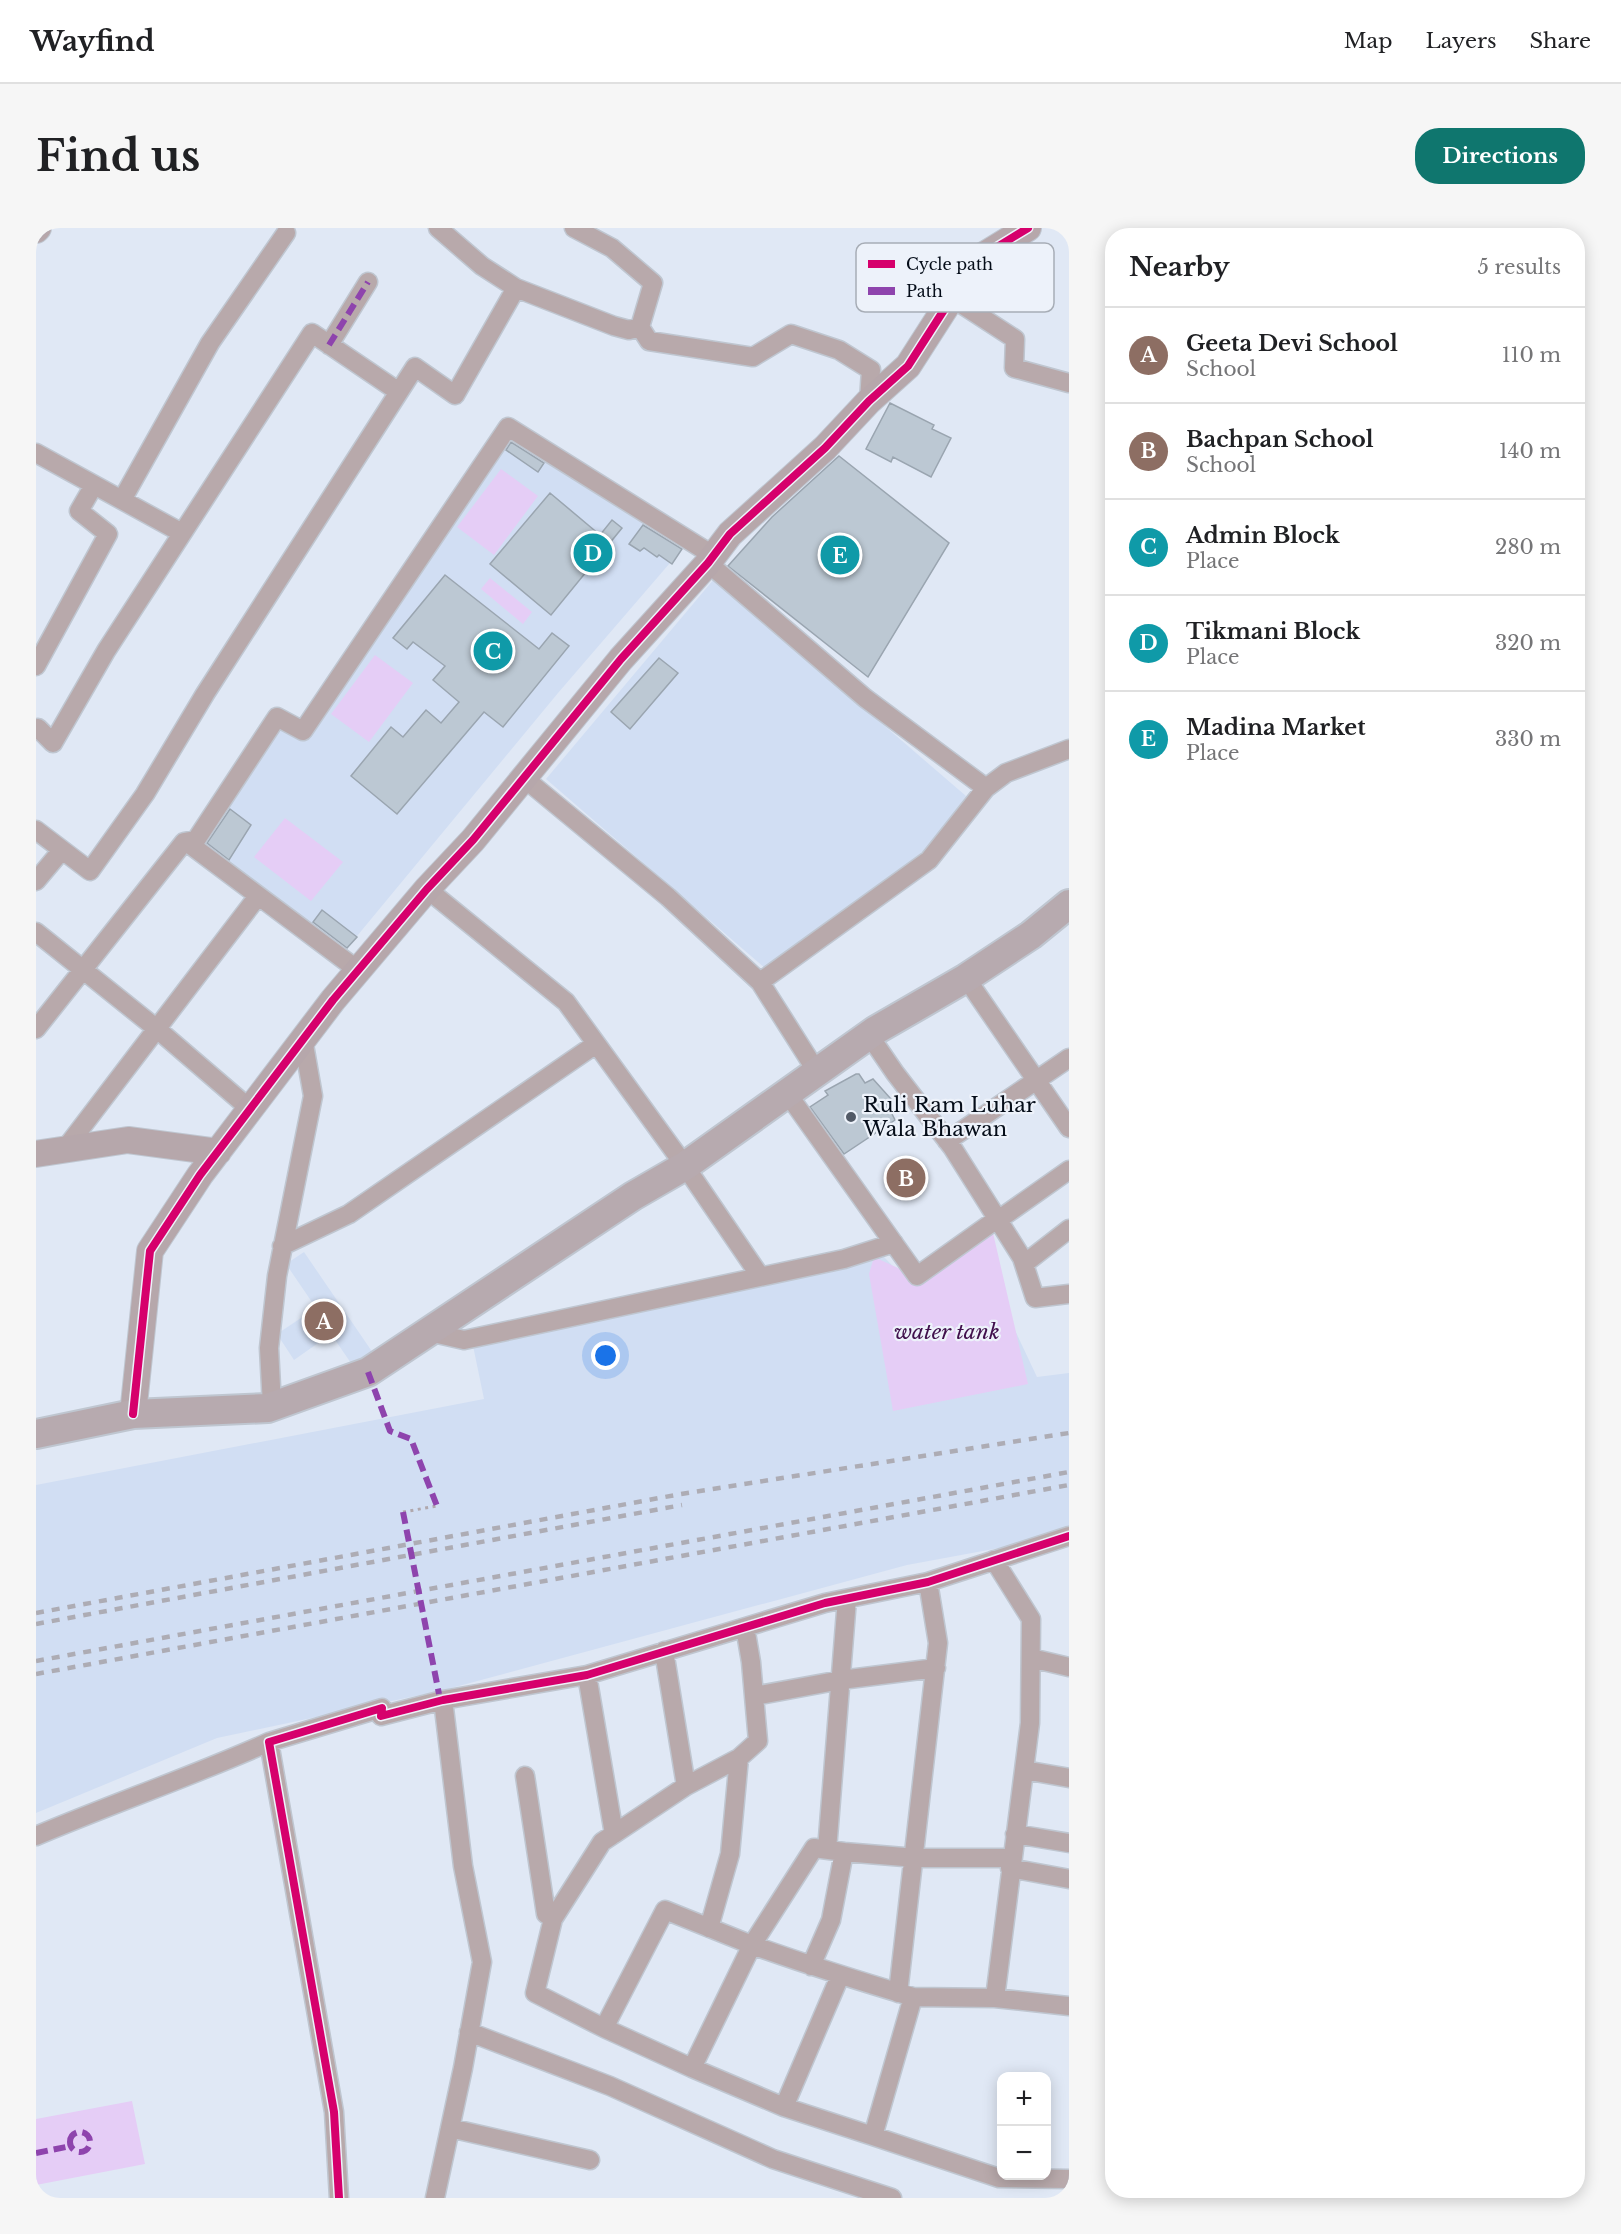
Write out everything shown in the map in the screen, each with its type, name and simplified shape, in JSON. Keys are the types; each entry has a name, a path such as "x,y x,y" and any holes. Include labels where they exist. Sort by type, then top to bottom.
{"main road":[{"path":"36,1434 133,1414 272,1406 368,1372 633,1196 686,1166 869,1035 966,978 1031,935 1069,904"}],"street":[{"path":"438,228 482,266 516,288 614,326 629,330 640,327"},
{"path":"574,228 612,248 653,283 640,327 649,341 753,357 791,334 839,350 872,370 869,401"},
{"path":"1004,243 1028,228"},
{"path":"122,500 210,343 286,234"},
{"path":"329,345 368,282"},
{"path":"36,830 90,871 146,794 205,694 415,367 455,395 516,288"},
{"path":"133,1414 150,1251 218,1152 303,1039 427,889 473,840 621,659 711,559 730,534 825,448 869,401 908,366 943,312"},
{"path":"974,312 1015,339 1014,368 1069,383"},
{"path":"37,728 52,743 106,651 312,333 399,392"},
{"path":"359,971 192,846 277,717 303,731 508,427 711,559 865,698 986,788"},
{"path":"36,453 182,533"},
{"path":"36,666 108,534 79,511 94,485"},
{"path":"760,982 929,860 986,788 1006,772 1069,749"},
{"path":"524,777 668,897 760,982 817,1072"},
{"path":"36,1029 184,842 195,840"},
{"path":"36,882 62,850"},
{"path":"427,889 566,1002 686,1166 760,1276"},
{"path":"65,1149 258,896"},
{"path":"36,932 157,1029 250,1109"},
{"path":"966,978 1069,1128"},
{"path":"869,1035 895,1074 947,1141 997,1219 1024,1264 1035,1298 1069,1294"},
{"path":"272,1406 269,1348 282,1246 313,1096 303,1039"},
{"path":"282,1246 349,1214 596,1044"},
{"path":"947,1141 1069,1058"},
{"path":"787,1093 917,1276 1069,1170"},
{"path":"36,1154 128,1140 218,1152"},
{"path":"1024,1264 1069,1229"},
{"path":"429,1332 464,1340 844,1259 894,1244"},
{"path":"36,1836 111,1805 196,1774 270,1742 382,1708 381,1716 443,1700 587,1675 847,1599 928,1582 1069,1536"},
{"path":"994,1560 1030,1618 1031,1658 1030,1723 995,1998"},
{"path":"873,2136 906,1995 916,1858 938,1643 928,1582"},
{"path":"811,1966 831,1920 836,1851 841,1680 847,1599"},
{"path":"745,1627 758,1741 739,1758 686,1786 602,1842 553,1919 535,1993 604,2028 784,2107 999,2178 1069,2179"},
{"path":"664,1651 686,1786"},
{"path":"1031,1658 1069,1667"},
{"path":"754,1696 841,1680 936,1668"},
{"path":"587,1675 614,1834"},
{"path":"435,2198 470,2032 482,1962 463,1866 443,1700"},
{"path":"270,1742 334,2112 339,2198"},
{"path":"709,1928 730,1854 739,1758"},
{"path":"1024,1770 1069,1778"},
{"path":"525,1776 546,1914 553,1919"},
{"path":"1015,1834 1069,1843"},
{"path":"692,2067 752,1945 814,1848 916,1858 1011,1863 1069,1879"},
{"path":"604,2028 665,1910 811,1966 906,1995 995,1998 1069,2007"},
{"path":"784,2107 840,1976"},
{"path":"470,2032 610,2086 773,2159 892,2198"},
{"path":"450,2128 590,2160"}],"path":[{"path":"403,1512 437,1506"}],"shaded area":[{"path":"511,437 682,549 558,693 343,953 200,845 277,723 302,740"},
{"path":"714,579 966,796 929,847 766,969 546,779"},
{"path":"304,1252 373,1353 353,1366 331,1334 294,1360 277,1334 316,1308 286,1264"},
{"path":"980,1256 1037,1377 1069,1373 1069,1535 907,1565 444,1690 217,1738 36,1813 36,1485 484,1399 471,1336 884,1257 911,1285"}],"green space":[{"path":"501,469 538,496 494,555 457,527"},
{"path":"490,578 532,612 523,624 481,589"},
{"path":"375,655 413,683 369,742 331,714"},
{"path":"285,818 343,862 311,901 254,857"},
{"name":"water tank","path":"993,1233 1028,1384 893,1411 869,1274 874,1257 909,1273 946,1252"},
{"path":"132,2101 145,2164 36,2185 36,2119"}],"building":[{"path":"890,403 934,425 932,429 951,438 931,477 893,457 891,462 866,449"},
{"path":"511,442 544,463 538,472 506,450"},
{"path":"839,456 949,543 868,677 728,566 772,517"},
{"path":"550,493 600,535 612,520 622,528 551,615 490,564"},
{"path":"643,525 682,549 672,564 644,548 640,551 629,544"},
{"path":"445,575 539,649 552,633 569,646 503,727 484,712 397,814 351,776 391,727 403,737 426,710 441,723 459,702 433,680 445,666 413,642 407,649 393,638"},
{"path":"659,658 678,673 630,729 611,712"},
{"path":"230,809 251,825 229,860 207,843"},
{"path":"322,910 357,937 347,948 313,922"},
{"name":"Ruli Ram Luhar Wala Bhawan","path":"859,1074 865,1083 873,1079 891,1099 886,1102 895,1120 844,1154 810,1107 828,1095 825,1091"}],"railway":[{"path":"36,1613 681,1494 1069,1433"},
{"path":"36,1661 1069,1472"},
{"path":"36,1674 1069,1485"},
{"path":"36,1624 682,1505"}],"marked path":[{"path":"329,345 368,282"},
{"path":"368,1372 390,1431 411,1439 437,1506"},
{"path":"403,1512 439,1694"},
{"path":"80,2132 87,2135 90,2142 87,2149 80,2152 73,2149 70,2142 73,2135 80,2132"},
{"path":"36,2153 71,2146"}],"cycle path":[{"path":"1004,243 1028,228"},
{"path":"133,1414 150,1251 200,1175 333,1000 427,889 473,840 621,659 708,563 730,534 825,448 869,401 908,366 943,312"},
{"path":"339,2198 334,2112 269,1742 382,1708 381,1716 443,1700 587,1675 825,1603 928,1582 1069,1536"}],"place":[{"name":"Tikmani Block","path":"593,553"},
{"name":"Madina Market","path":"840,555"},
{"name":"Admin Block","path":"493,651"},
{"name":"Ruli Ram Luhar Wala Bhawan","path":"851,1117"},
{"name":"Bachpan School","path":"906,1178"},
{"name":"Geeta Devi School","path":"324,1321"}]}
